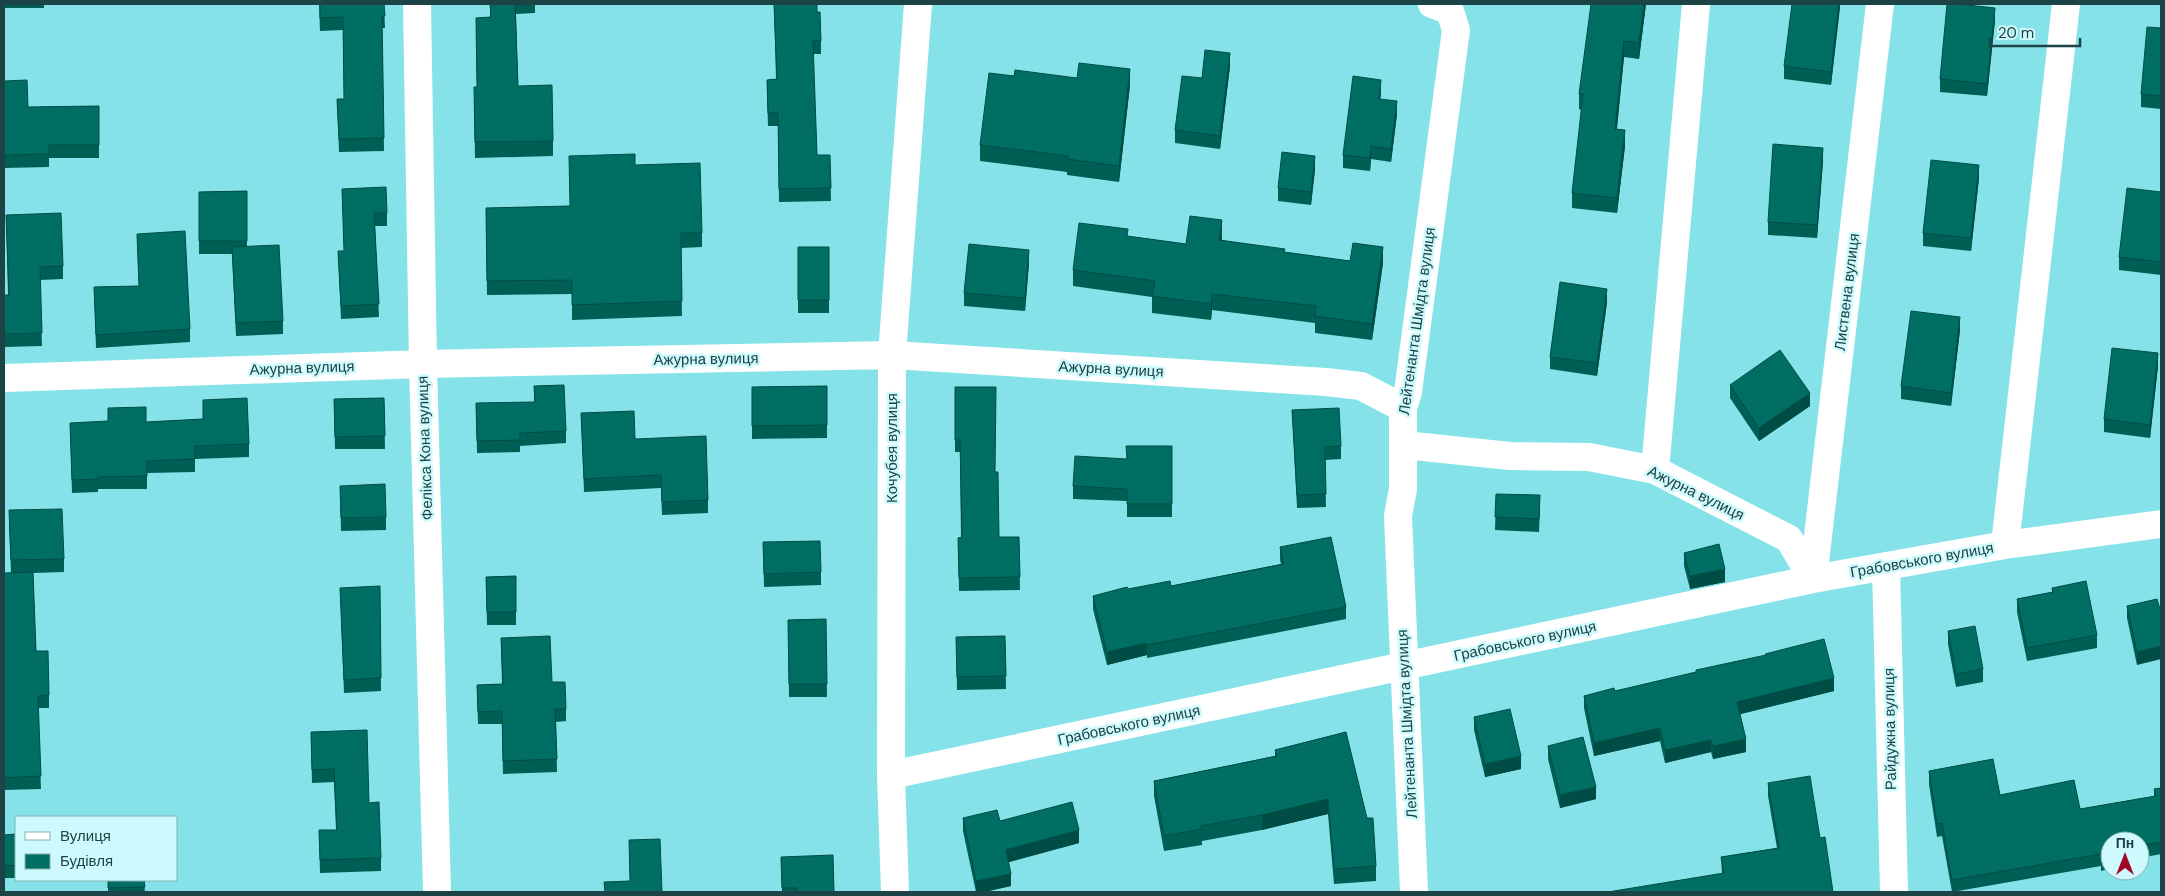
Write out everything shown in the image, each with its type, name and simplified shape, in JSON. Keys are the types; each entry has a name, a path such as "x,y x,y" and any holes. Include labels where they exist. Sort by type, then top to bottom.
{"street":[{"name":"Фелікса Кона вулиця","path":"417,4 423,364 437,892"},
{"name":"Кочубея вулиця","path":"896,892 891,775 892,356 918,4"},
{"name":"Лейтенанта Шмідта вулиця","path":"1414,892 1398,516 1403,489 1403,408 1408,392 1456,30 1450,11 1432,4"},
{"path":"1655,470 1696,4"},
{"name":"Листвена вулиця","path":"1813,579 1880,4"},
{"path":"2005,545 2066,4"},
{"name":"Ажурна вулиця","path":"4,378 423,364 892,356 1326,382 1361,386 1403,408"},
{"name":"Ажурна вулиця","path":"1404,445 1510,456 1589,457 1655,470 1789,539 1813,579"},
{"name":"Грабовського вулиця","path":"891,775 1813,579 2005,545 2161,524"},
{"name":"Райдужна вулиця","path":"1886,566 1894,892"}],"building":[{"path":"320,4 384,4 385,16 382,16 384,138 339,139 337,99 344,99 343,17 320,18"},
{"path":"490,4 515,4 518,86 552,85 553,141 475,142 474,87 477,87 476,18 491,17"},
{"path":"774,4 817,4 817,12 820,12 821,41 813,41 817,155 830,155 831,188 779,189 778,113 768,113 767,80 777,79"},
{"path":"1591,4 1644,4 1639,43 1624,41 1615,129 1625,130 1617,198 1572,193 1583,94 1579,94"},
{"path":"1792,4 1839,4 1831,72 1784,66"},
{"path":"1947,4 1995,8 1987,84 1940,79"},
{"path":"2147,27 2161,28 2161,96 2141,94"},
{"path":"1205,50 1230,53 1220,136 1175,130 1182,76 1202,78"},
{"path":"1079,63 1130,69 1119,166 1067,159 1068,156 980,145 989,73 1014,76 1015,70 1077,78"},
{"path":"1353,76 1381,80 1379,99 1397,101 1391,149 1371,146 1370,158 1343,155"},
{"path":"27,80 28,107 99,106 99,145 49,145 49,154 4,155 4,81"},
{"path":"1773,144 1823,148 1817,225 1768,222"},
{"path":"1282,152 1315,156 1311,192 1278,188"},
{"path":"635,154 635,165 700,163 702,233 681,233 682,301 572,305 572,280 487,281 486,208 570,206 569,156"},
{"path":"1931,160 1979,165 1971,238 1923,233"},
{"path":"386,187 387,213 374,213 379,304 341,306 338,251 344,251 342,189"},
{"path":"2127,188 2161,192 2161,262 2119,257"},
{"path":"247,191 247,241 199,241 199,192"},
{"path":"61,213 63,266 40,267 42,333 4,334 4,295 9,295 6,215"},
{"path":"1190,216 1222,220 1219,240 1285,249 1284,252 1350,261 1353,243 1383,247 1372,324 1315,316 1316,306 1212,294 1211,304 1152,296 1155,281 1073,270 1079,223 1128,229 1127,236 1186,244"},
{"path":"185,231 190,329 96,335 94,287 139,286 137,234"},
{"path":"969,244 1029,250 1025,298 964,293"},
{"path":"279,245 283,321 236,323 232,247"},
{"path":"798,247 829,247 829,300 798,300"},
{"path":"1560,282 1607,289 1597,363 1550,357"},
{"path":"1911,311 1960,317 1951,393 1901,386"},
{"path":"2112,348 2158,353 2150,425 2104,419"},
{"path":"1780,350 1810,393 1759,428 1730,385"},
{"path":"564,385 566,431 520,433 520,440 477,441 476,403 535,402 534,386"},
{"path":"827,386 827,425 752,426 752,387"},
{"path":"955,387 996,387 995,472 998,472 999,537 1019,537 1020,577 959,578 958,538 962,537 960,440 955,440"},
{"path":"247,398 249,444 195,446 195,459 147,461 147,476 98,477 98,479 72,480 70,423 108,421 108,408 146,407 146,422 203,419 203,400"},
{"path":"384,398 385,436 335,437 334,399"},
{"path":"1339,408 1341,446 1325,447 1326,494 1297,495 1292,410"},
{"path":"634,411 635,439 706,436 708,500 662,502 661,475 584,479 581,413"},
{"path":"1126,446 1172,446 1172,504 1127,504 1127,489 1073,486 1075,456 1127,459"},
{"path":"385,484 386,517 341,518 340,486"},
{"path":"1496,494 1540,495 1539,519 1495,517"},
{"path":"62,509 64,559 11,560 9,510"},
{"path":"1331,537 1346,607 1107,652 1093,596 1127,587 1128,589 1170,581 1171,586 1284,564 1280,547"},
{"path":"820,541 821,572 764,574 763,542"},
{"path":"1719,544 1725,569 1690,576 1684,553"},
{"path":"33,572 36,651 48,651 49,695 38,696 41,776 4,778 4,573"},
{"path":"516,576 516,612 487,612 486,577"},
{"path":"2086,581 2097,635 2027,648 2017,599 2053,592 2052,588"},
{"path":"380,586 381,678 344,680 340,588"},
{"path":"2157,599 2161,608 2161,646 2137,652 2127,606"},
{"path":"826,619 827,684 789,684 788,620"},
{"path":"1975,626 1983,669 1956,674 1948,631"},
{"path":"550,636 552,682 565,682 566,709 555,709 557,759 503,761 502,711 478,712 477,685 503,684 501,638"},
{"path":"1005,636 1006,676 957,677 956,637"},
{"path":"1824,639 1834,678 1737,702 1746,739 1713,746 1711,740 1665,750 1660,728 1594,743 1584,696 1614,688 1615,691 1696,672 1696,670 1766,655"},
{"path":"1510,709 1521,756 1485,764 1474,717"},
{"path":"367,730 369,803 379,802 381,858 320,860 319,830 337,830 334,769 312,770 311,732"},
{"path":"1346,732 1367,818 1373,818 1376,866 1334,869 1328,799 1262,815 1201,826 1202,829 1164,836 1154,781 1277,756 1275,750"},
{"path":"1583,737 1596,787 1560,795 1548,746"},
{"path":"1993,759 2000,795 2074,780 2080,809 2156,796 2154,789 2161,788 2161,842 2150,844 2150,831 2100,831 2100,854 1952,880 1942,823 1937,824 1929,771"},
{"path":"1810,776 1820,838 1825,837 1833,892 1608,892 1724,873 1721,857 1779,848 1768,783"},
{"path":"1072,802 1079,830 1006,850 1011,874 976,881 963,818 997,810 1000,821"},
{"path":"15,834 15,865 4,866 4,835"},
{"path":"660,839 662,892 605,892 604,882 630,881 629,840"},
{"path":"833,855 834,892 797,892 797,888 782,888 781,857"},
{"path":"108,881 144,881 145,887 108,888"}]}
